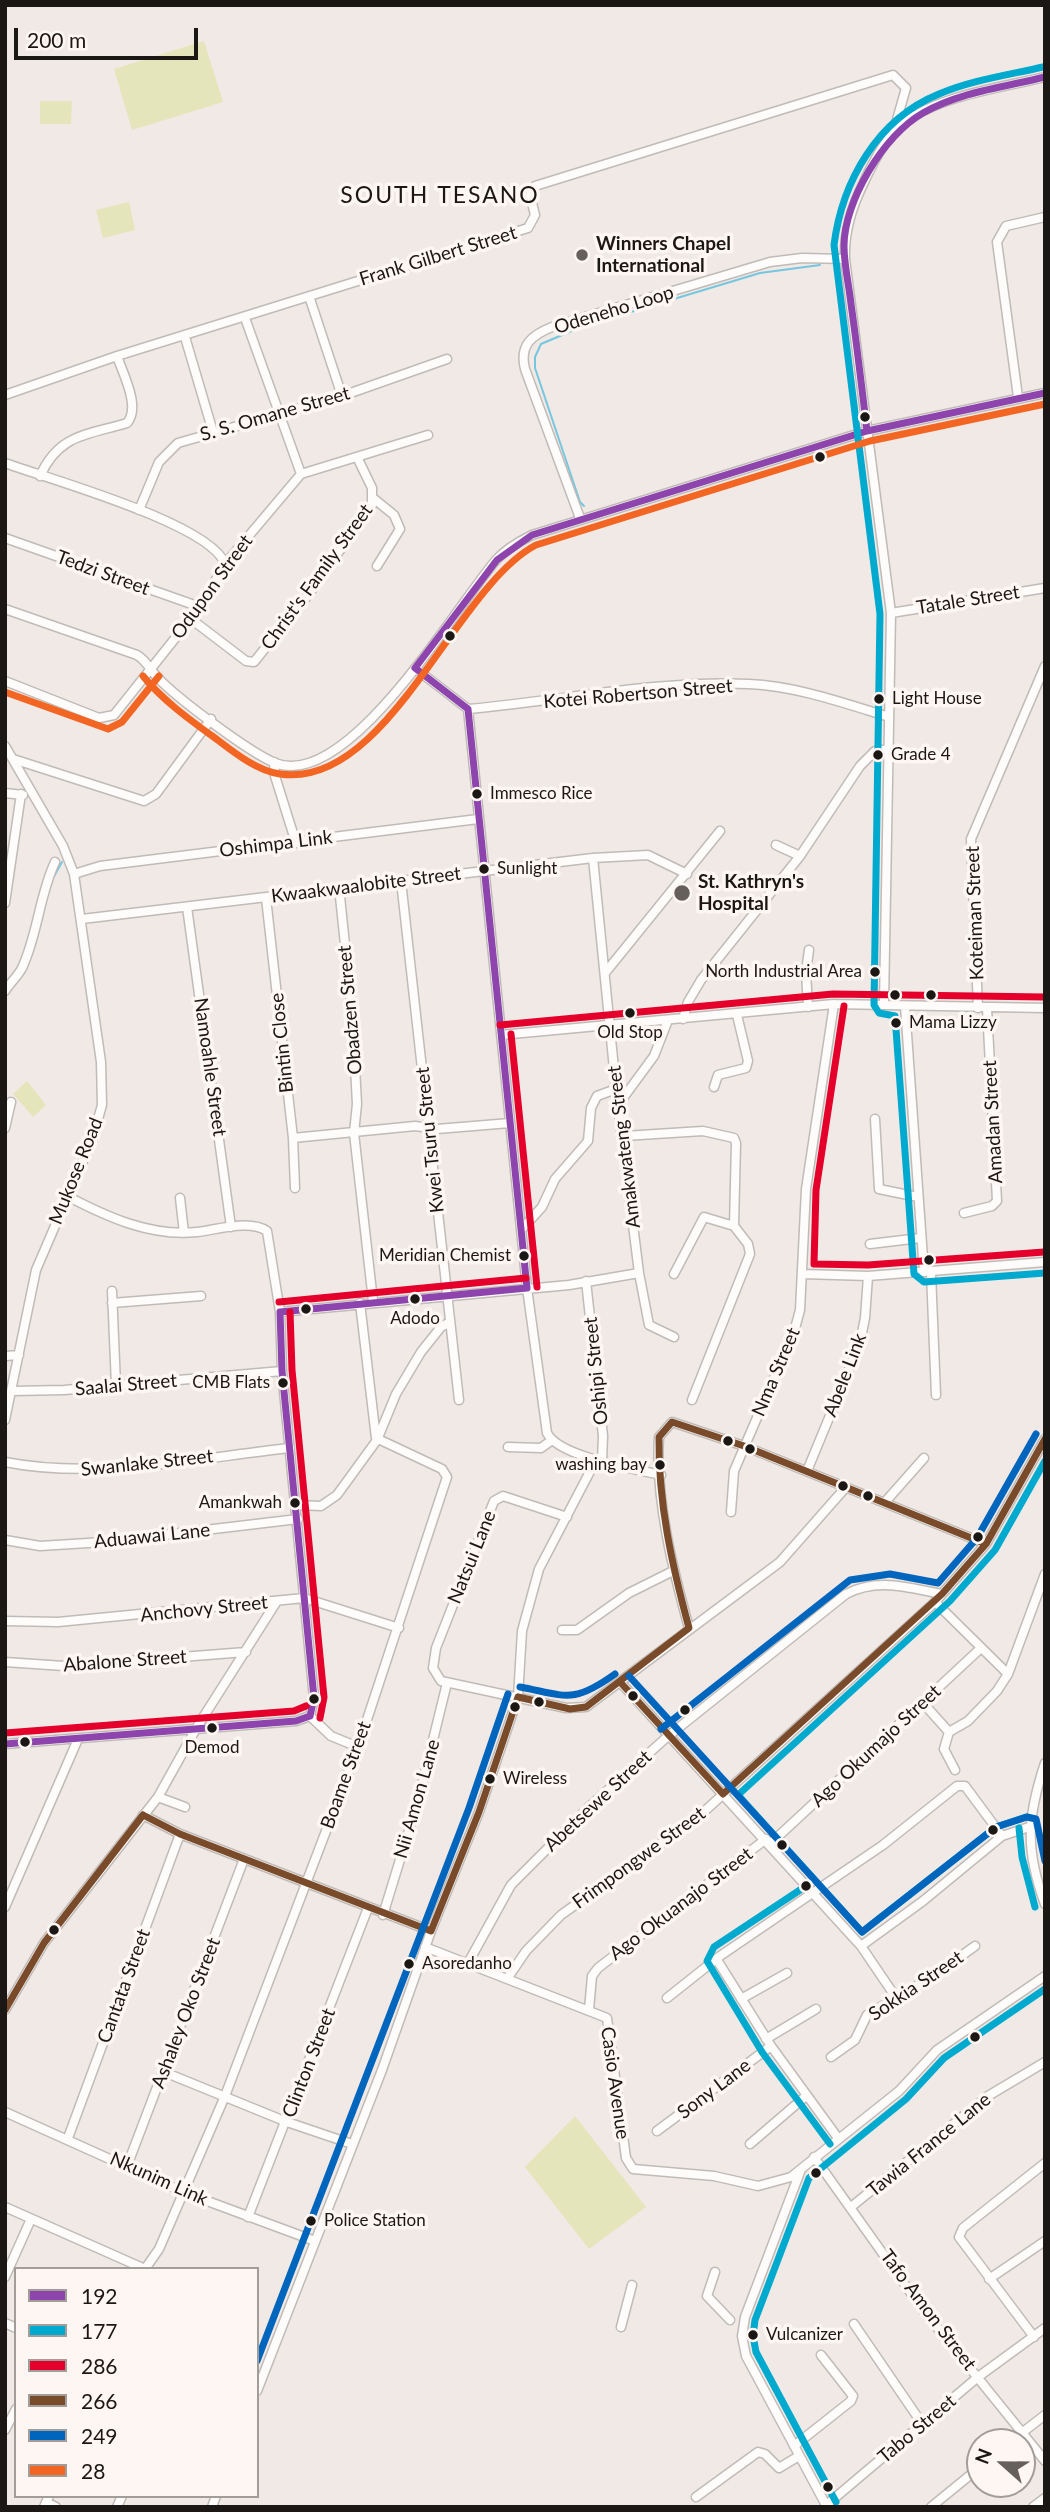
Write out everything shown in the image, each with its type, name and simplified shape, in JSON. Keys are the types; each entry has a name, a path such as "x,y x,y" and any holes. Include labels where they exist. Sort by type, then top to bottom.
{"street":[{"name":"Frank Gilbert Street","path":"5,395 117,356 528,228 535,215 530,195 535,186 893,75 906,88 893,133"},
{"path":"884,1004 891,613 845,259 850,215 872,166 893,133 929,108 1045,77"},
{"path":"1018,397 997,242 1006,226 1045,217"},
{"name":"Odeneho Loop","path":"580,518 525,369 523,353 528,341 552,327 769,262 802,258 845,259"},
{"path":"309,296 342,396"},
{"path":"246,318 277,413 301,474 428,435"},
{"path":"185,337 213,432"},
{"path":"40,476 48,458 62,444 127,423 133,417 133,406 117,356"},
{"name":"S. S. Omane Street","path":"139,510 159,462 178,443 342,396 447,359"},
{"path":"5,609 137,655 146,660 159,679 211,719 274,762 297,765 329,754 382,709 504,553 532,535 867,431 1045,393"},
{"name":"Christ's Family Street","path":"191,620 246,661 254,662 308,595 372,505 372,488 357,457"},
{"path":"5,463 139,510 205,541 220,552 225,564"},
{"name":"Odupon Street","path":"5,681 107,719 114,715 191,620 225,564 301,474"},
{"path":"373,498 394,514 400,529 377,565"},
{"name":"Tedzi Street","path":"5,538 200,607"},
{"name":"Tatale Street","path":"891,613 1045,588"},
{"name":"Koteiman Street","path":"982,1008 971,839 1045,666"},
{"path":"415,668 468,709 527,1288 546,1426 556,1443 599,1460 661,1475"},
{"name":"Kotei Robertson Street","path":"468,709 662,688 751,684 795,691 889,717"},
{"path":"13,759 144,801 156,794 211,719"},
{"name":"Mukose Road","path":"5,746 67,855 74,874 103,1094 95,1132 36,1270 5,1420"},
{"path":"683,1019 701,980 800,856 860,766 875,751 889,749"},
{"path":"274,762 296,843"},
{"path":"5,793 21,794 37,802"},
{"path":"5,903 21,794"},
{"name":"Oshimpa Link","path":"74,874 100,866 478,819"},
{"path":"605,973 720,831"},
{"path":"776,845 800,856"},
{"name":"Kwaakwaalobite Street","path":"82,919 593,858 648,855 687,874"},
{"name":"Amakwateng Street","path":"593,858 616,1089 624,1136 639,1273 649,1325 674,1337"},
{"path":"5,991 21,970 36,927 46,883 55,862"},
{"name":"Kwei Tsuru Street","path":"401,881 459,1399"},
{"name":"Obadzen Street","path":"339,887 352,1012 357,1104 354,1133 373,1301"},
{"name":"Bintin Close","path":"266,898 293,1138 295,1188"},
{"name":"Namoahle Street","path":"187,906 231,1227"},
{"path":"808,1007 806,972 809,950"},
{"path":"501,1035 834,1004 1045,1008"},
{"name":"Nma Street","path":"731,1512 732,1481 744,1446 794,1332 800,1310 806,1189 834,1004"},
{"path":"905,1006 920,1238 928,1272 936,1395"},
{"name":"Amadan Street","path":"964,1213 992,1206 997,1200 982,1008"},
{"path":"714,1087 718,1075 746,1068 748,1061 737,1015"},
{"path":"618,1105 654,1056 668,1020"},
{"path":"522,1229 542,1207 555,1179 588,1141 591,1108 597,1096 616,1089"},
{"path":"5,1128 11,1102"},
{"path":"874,1119 878,1189 918,1197"},
{"path":"293,1138 415,1126 429,1128 510,1123"},
{"path":"624,1136 703,1131 734,1138 737,1154 734,1226"},
{"path":"67,1196 135,1226 184,1233 256,1226 267,1231 280,1312 282,1371 314,1698 310,1716"},
{"path":"180,1198 184,1233"},
{"path":"674,1275 704,1217 734,1226 748,1244 750,1254 692,1400"},
{"path":"870,1244 920,1238"},
{"path":"803,1274 868,1276 1045,1262"},
{"path":"280,1312 373,1301 446,1297 639,1273"},
{"name":"Abele Link","path":"807,1471 860,1343 866,1318 868,1276"},
{"name":"Oshipi Street","path":"259,2385 431,1931 479,1812 518,1697 522,1631 531,1592 547,1552 599,1460 603,1436 586,1281"},
{"path":"112,1291 116,1385"},
{"path":"112,1303 201,1296"},
{"path":"360,1303 377,1440"},
{"path":"296,1505 321,1506 337,1495 377,1440 394,1399 421,1352 441,1327 450,1322"},
{"path":"5,1356 19,1355"},
{"name":"Saalai Street","path":"12,1391 282,1371"},
{"path":"689,1629 673,1571 661,1475 659,1437 672,1422 744,1446 886,1501 986,1544"},
{"path":"942,1594 986,1544 1045,1439"},
{"name":"Boame Street","path":"146,2267 159,2249 225,2096 358,1746 399,1628 446,1472 377,1440"},
{"path":"508,1447 541,1448 556,1443"},
{"name":"Swanlake Street","path":"5,1462 39,1469 77,1471 290,1448"},
{"path":"886,1501 924,1458"},
{"path":"447,1683 576,1709 594,1703 689,1629 750,1587 791,1553 846,1487"},
{"name":"Natsui Lane","path":"447,1683 441,1681 433,1668 436,1648 494,1501 503,1496 567,1517"},
{"name":"Aduawai Lane","path":"5,1540 40,1546 103,1542 298,1519"},
{"path":"562,1630 577,1630 649,1581 673,1571"},
{"path":"955,1770 944,1749 949,1732 968,1721 997,1691 1008,1674 1045,1574"},
{"name":"Abetsewe Street","path":"467,1965 512,1885 591,1805 667,1737 855,1589 889,1584 942,1594"},
{"name":"Frimpongwe Street","path":"506,1979 526,1951 561,1915 629,1865 670,1839 942,1594"},
{"name":"Anchovy Street","path":"5,1621 58,1622 304,1598 399,1628"},
{"path":"5,2010 44,1943 158,1797 197,1727 277,1601"},
{"path":"935,1602 1008,1674"},
{"name":"Ago Okumajo Street","path":"768,1841 981,1648"},
{"name":"Abalone Street","path":"5,1662 64,1666 246,1652"},
{"name":"Nii Amon Lane","path":"383,1914 418,1801 447,1683"},
{"path":"621,1683 667,1737 768,1841 812,1895 861,1947 897,1999"},
{"path":"923,1703 949,1732"},
{"path":"5,1744 296,1721 310,1716"},
{"path":"310,1716 331,1736 358,1746"},
{"path":"5,1908 78,1739"},
{"path":"1045,1763 1031,1809 1029,1827 1045,1904"},
{"path":"667,1998 720,1956 883,1845 957,1786 965,1786 1002,1836"},
{"path":"158,1797 185,1807"},
{"path":"143,1815 180,1835 431,1931"},
{"path":"861,1947 923,1901 1002,1836 1029,1827"},
{"name":"Cantata Street","path":"68,2138 180,1835"},
{"name":"Ago Okuanajo Street","path":"589,2010 592,1976 597,1968 768,1841"},
{"name":"Ashaley Oko Street","path":"127,2166 244,1859"},
{"name":"Clinton Street","path":"248,2217 368,1908"},
{"name":"Sokkia Street","path":"831,2057 852,2043 867,2015 897,1999 975,1946"},
{"name":"Casio Avenue","path":"425,1947 604,2015 610,2027 626,2158 633,2169 714,2176 758,2186 769,2185 800,2172"},
{"path":"717,1960 769,2042 838,2138"},
{"path":"741,1999 787,1973"},
{"path":"826,2506 746,2356 742,2336 745,2317 800,2172 814,2157 899,2091 937,2050 1045,1976"},
{"name":"Sony Lane","path":"657,2130 769,2042 816,2009"},
{"name":"Tawia France Lane","path":"851,2207 988,2096 1045,2062"},
{"path":"164,2072 287,2122 352,2144"},
{"path":"750,2144 806,2096"},
{"name":"Nkunim Link","path":"5,2112 68,2138 183,2192 315,2241"},
{"name":"Tafo Amon Street","path":"814,2157 923,2310 1019,2428"},
{"path":"1034,2337 959,2240 961,2231 1045,2162"},
{"path":"5,2207 140,2267"},
{"path":"5,2277 31,2219"},
{"path":"989,2279 1045,2241"},
{"path":"715,2272 708,2296 730,2320"},
{"path":"621,2328 632,2285"},
{"path":"854,2323 923,2425"},
{"name":"Tabo Street","path":"826,2506 978,2377 1045,2328"},
{"path":"794,2446 851,2401 853,2396 821,2354"},
{"path":"5,2430 14,2413"},
{"path":"1027,2428 1045,2415"},
{"path":"696,2497 758,2452 765,2454 779,2468 799,2456"},
{"path":"931,2507 966,2478"},
{"path":"1033,2507 1045,2498"},
{"path":"46,2502 56,2507"}],"green space":[{"path":"204,41 223,102 132,130 114,69"},
{"path":"40,101 72,101 71,124 40,124"},
{"path":"129,202 135,230 103,238 96,210"},
{"path":"27,1081 46,1105 33,1117 13,1094"},
{"path":"575,2116 646,2207 589,2249 525,2167"}],"waterway":[{"path":"584,506 580,502 535,368 535,357 541,344 581,327 760,273 820,265"},
{"path":"53,878 62,862"},
{"path":"35,945 48,893"},
{"path":"5,997 28,963"}],"transit line":[{"name":"177","path":"1043,67 952,89 917,105 898,119 866,155 854,176 838,221 834,245 880,614 874,1005 879,1013 895,1016 914,1274 924,1282 1045,1273"},
{"name":"192","path":"867,431 844,253 846,228 859,190 869,171 894,137 923,113 967,95 1045,77"},
{"name":"192","path":"415,668 497,560 532,535 867,431 1045,393"},
{"name":"28","path":"143,676 179,711 256,766 280,774 318,770 354,751 387,720 477,601 506,568 536,545 870,441 1045,404"},
{"name":"192","path":"415,668 468,709 527,1288"},
{"name":"28","path":"5,692 108,729 122,722 159,676"},
{"name":"286","path":"500,1025 833,994 1045,997"},
{"name":"286","path":"844,1006 816,1190 814,1264 868,1265 1044,1252"},
{"name":"286","path":"511,1034 537,1287"},
{"name":"286","path":"279,1302 526,1278"},
{"name":"192","path":"280,1312 527,1288"},
{"name":"192","path":"280,1312 282,1371 314,1698 310,1716"},
{"name":"286","path":"290,1312 292,1370 324,1697 320,1718"},
{"name":"266","path":"518,1697 570,1709 586,1707 689,1628 672,1557 659,1462 659,1437 672,1422 744,1446 986,1544"},
{"name":"249","path":"661,1729 850,1580 890,1574 938,1583 977,1538 1036,1434"},
{"name":"266","path":"621,1683 723,1794 942,1594 986,1544 1045,1439"},
{"name":"177","path":"1026,1817 996,1827 862,1932 738,1795 950,1601 995,1550 1045,1461"},
{"name":"249","path":"520,1687 560,1695 579,1694 615,1674"},
{"name":"249","path":"629,1676 862,1932 996,1827 1027,1817 1036,1819 1045,1861"},
{"name":"249","path":"259,2356 469,1808 508,1694"},
{"name":"266","path":"431,1931 479,1812 518,1697"},
{"name":"286","path":"5,1733 294,1711 306,1706"},
{"name":"192","path":"5,1744 296,1721 310,1716"},
{"name":"266","path":"143,1815 180,1834 431,1931"},
{"name":"266","path":"5,2010 44,1943 143,1815"},
{"name":"177","path":"1019,1828 1022,1857 1035,1907"},
{"name":"177","path":"806,1886 714,1947 707,1961 762,2052 830,2144"},
{"name":"177","path":"836,2502 756,2352 753,2336 755,2320 809,2178 906,2099 944,2058 1045,1989"}],"place":[{"name":"Winners Chapel International","path":"582,255"},
{"name":"Light House","path":"879,699"},
{"name":"Grade 4","path":"878,755"},
{"name":"Immesco Rice","path":"477,794"},
{"name":"Sunlight","path":"484,869"},
{"name":"St. Kathryn's Hospital","path":"682,893"},
{"name":"North Industrial Area","path":"875,972"},
{"name":"Old Stop","path":"630,1013"},
{"name":"Mama Lizzy","path":"896,1023"},
{"name":"Meridian Chemist","path":"524,1256"},
{"name":"Adodo","path":"415,1299"},
{"name":"CMB Flats","path":"283,1383"},
{"name":"washing bay","path":"660,1465"},
{"name":"Amankwah","path":"295,1503"},
{"name":"Demod","path":"212,1728"},
{"name":"Wireless","path":"490,1779"},
{"name":"Asoredanho","path":"409,1964"},
{"name":"Police Station","path":"311,2221"},
{"name":"Vulcanizer","path":"753,2335"}],"district":[{"name":"SOUTH TESANO","path":"440,196"}]}
